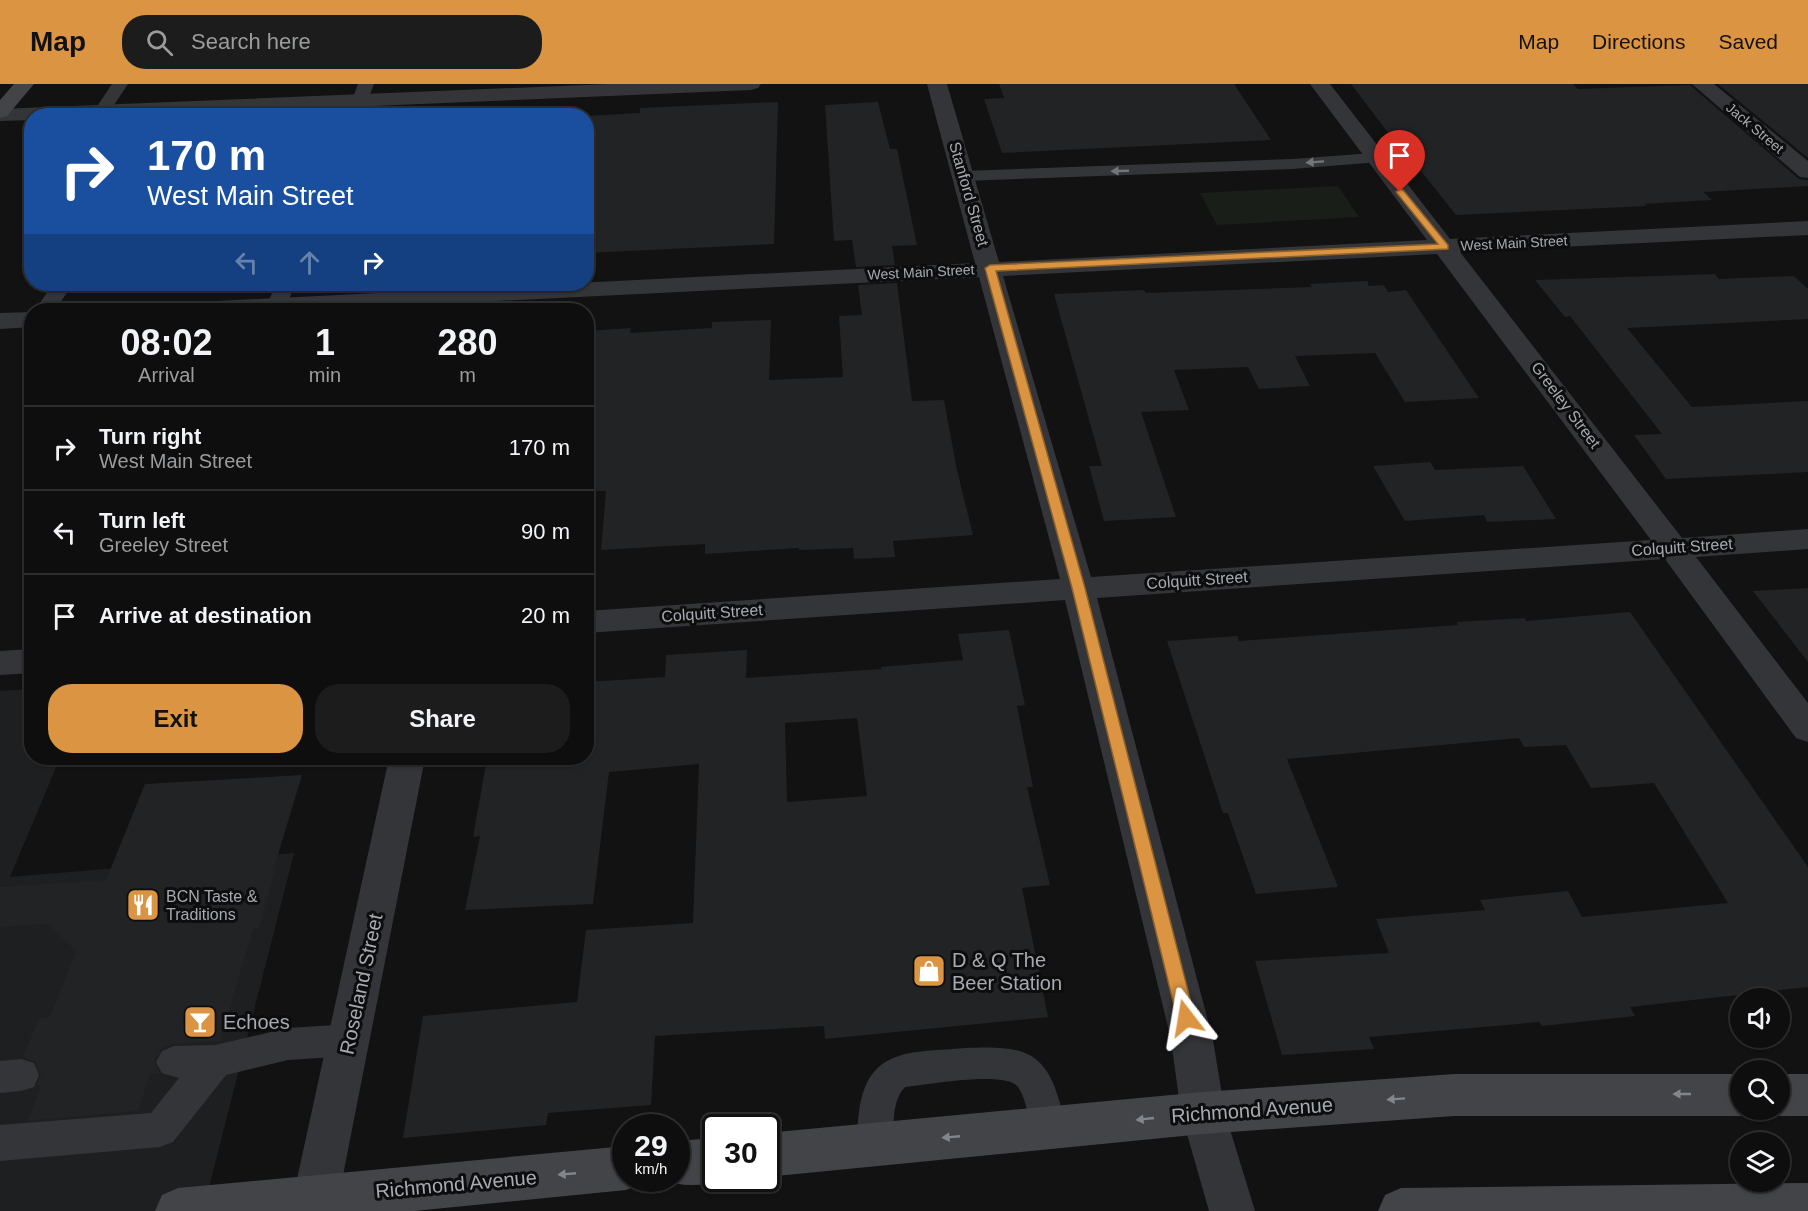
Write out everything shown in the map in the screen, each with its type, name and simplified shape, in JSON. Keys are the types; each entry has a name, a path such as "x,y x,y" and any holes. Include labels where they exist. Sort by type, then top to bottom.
{"main road":[{"path":"0,114 24,84"},
{"name":"Richmond Avenue","path":"780,1154 1203,1113 1454,1095 1730,1095"},
{"path":"1790,1095 1808,1095"},
{"name":"Richmond Avenue","path":"178,1211 314,1204 612,1170"},
{"path":"1401,1211 1808,1206"}],"street":[{"path":"172,108 360,100 545,88 750,84"},
{"name":"Stanford Street","path":"936,84 990,268 1078,588 1192,1040 1203,1113 1232,1211"},
{"name":"Greeley Street","path":"1320,84 1373,158 1445,247 1674,548 1808,729"},
{"name":"Jack Street","path":"1702,84 1808,172"},
{"path":"541,108 545,88"},
{"path":"0,114 24,113"},
{"name":"West Main Street","path":"594,291 990,268 1808,228"},
{"name":"West Main Street","path":"251,303 502,296 589,291"},
{"path":"0,321 24,320"},
{"name":"Colquitt Street","path":"594,621 1808,539"},
{"path":"0,663 24,662"},
{"name":"Roseland Street","path":"314,1204 406,765"}],"lane":[{"path":"104,108 120,84"},
{"path":"963,176 1292,164 1373,158"},
{"path":"174,1062 214,1061 288,1044 350,1040"},
{"path":"0,1143 160,1130 214,1061"},
{"path":"875,1145 879,1093 887,1080 896,1072 987,1063 998,1062 1027,1071 1036,1084 1048,1128"}],"shaded area":[{"path":"1338,186 1359,217 1217,225 1200,193"},
{"path":"24,689 24,765 57,765 10,877 294,853 203,1211 0,1211 0,691"}],"building":[{"path":"999,84 1234,84 1271,140 1002,153 984,99 1004,98"},
{"path":"1351,84 1573,84 1578,89 1690,85 1799,179 1808,180 1808,186 1703,192 1712,200 1644,204 1647,206 1456,215 1405,151 1402,151"},
{"path":"1718,84 1808,84 1808,158"},
{"path":"778,102 774,244 594,253 594,116 640,113 640,108"},
{"path":"878,102 890,149 897,149 917,245 892,246 895,265 856,267 852,240 834,241 825,105"},
{"path":"1715,274 1719,279 1794,276 1808,289 1808,319 1627,328 1692,407 1808,401 1808,472 1666,479 1634,435 1662,434 1570,316 1565,317 1535,280"},
{"path":"1368,281 1368,286 1384,285 1388,292 1406,290 1479,398 1405,402 1375,353 1295,356 1310,386 1259,389 1248,367 1174,370 1189,410 1141,412 1176,517 1104,521 1089,466 1102,466 1054,294 1312,287 1310,284"},
{"path":"897,283 912,401 944,400 957,470 973,535 893,541 895,557 854,559 853,548 799,550 799,548 705,554 705,544 601,550 606,491 594,491 594,330 631,328 630,333 712,328 712,322 771,320 769,380 843,377 839,316 862,315 858,285"},
{"path":"1430,462 1435,470 1523,466 1556,519 1487,522 1484,515 1405,521 1373,466"},
{"path":"1808,588 1808,662 1753,591"},
{"path":"1630,612 1808,867 1808,987 1730,988 1730,996 1630,1007 1635,1016 1542,1026 1539,1022 1369,1037 1374,1049 1282,1055 1255,961 1389,953 1376,919 1485,910 1480,900 1568,891 1582,917 1728,903 1654,783 1591,788 1566,745 1524,747 1519,738 1287,759 1338,887 1256,894 1228,813 1223,813 1167,641 1237,636 1239,641 1458,625 1457,622 1525,618 1526,621"},
{"path":"1009,630 1025,705 1017,706 1033,787 1027,787 1050,885 1022,888 1048,1017 825,1039 824,1026 655,1036 651,1105 548,1113 546,1125 403,1138 423,1016 577,1002 586,930 693,923 699,764 609,772 593,904 465,910 480,836 473,837 486,765 594,765 594,681 665,677 666,655 747,650 746,678 882,669 881,667 963,660 958,634","holes":["857,718 867,796 787,802 785,723"]},
{"path":"302,775 259,928 253,929 220,1041 174,1044 161,1049 154,1061 160,1073 150,1074 138,1111 28,1121 41,1086 37,1086 41,1074 36,1062 23,1057 39,1018 50,1017 76,951 47,924 0,927 0,887 106,880 145,784"}],"place":[{"name":"BCN Taste & Traditions","path":"143,905"},
{"name":"D & Q The Beer Station","path":"929,971"},
{"name":"Echoes","path":"200,1022"}],"route":[{"path":"1186,1018 1078,588 990,268 1445,247 1400,192"}]}
